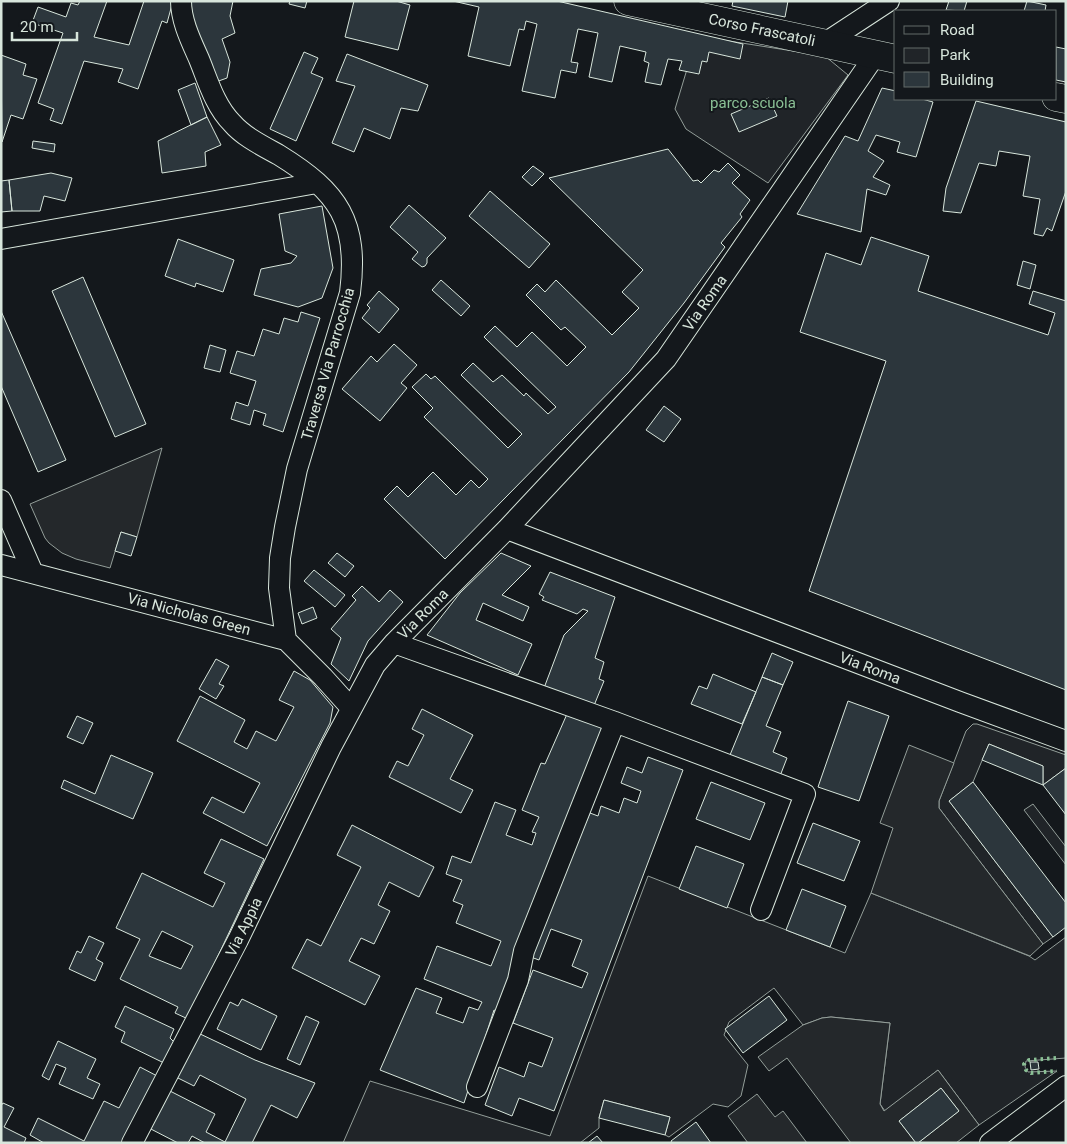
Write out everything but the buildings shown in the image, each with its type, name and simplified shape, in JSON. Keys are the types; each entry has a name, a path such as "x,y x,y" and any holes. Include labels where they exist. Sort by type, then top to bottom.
{"street":[{"name":"Traversa Via Parrocchia","path":"181,1 182,15 192,45 224,113 233,125 245,135 288,161 317,183 336,202 346,220 350,238 353,274 350,293 297,469 280,558 279,588 286,640"},
{"name":"Corso Frascatoli","path":"628,1 886,56"},
{"path":"821,42 888,1"},
{"name":"Via Roma","path":"351,708 375,665 394,642 507,529 666,359 886,56"},
{"path":"1,239 317,183"},
{"path":"1,500 33,573"},
{"name":"Via Roma","path":"507,529 960,702 1066,740"},
{"name":"Via Nicholas Green","path":"1,565 286,640"},
{"path":"286,640 351,708"},
{"path":"394,642 615,722 805,794 762,910"},
{"name":"Via Appia","path":"132,1143 238,940 351,708"},
{"path":"477,1087 518,980 524,951 615,722"},
{"path":"990,1143 1066,1086"}],"green space":[{"name":"parco scuola","path":"697,36 825,56 848,75 768,183 686,129 675,109"},
{"path":"973,724 1066,755 1066,768 1043,785 1043,766 989,744 973,782 949,801 1053,937 1043,944 939,808 939,801 966,731"},
{"path":"1033,804 1066,847 1066,865 1024,810"},
{"path":"648,876 845,953 871,893 1035,960 1066,937 1066,1058 1026,1061 1025,1067 1028,1072 1057,1071 979,1125 938,1070 885,1111 880,1104 890,1023 831,1017 822,1018 803,1025 774,988 729,1022 724,1035 748,1065 741,1096 728,1107 713,1104 669,1137 665,1135 670,1117 604,1100 599,1118 599,1128 580,1143 343,1143 370,1081 550,1136"}],"shaded area":[{"path":"162,448 137,537 121,532 110,568 76,559 62,553 49,543 30,504"},
{"path":"909,745 954,763 939,801 939,808 1043,944 1030,956 871,893 893,828 880,823"},
{"path":"831,1017 890,1023 880,1104 884,1111 938,1070 979,1125 956,1143 918,1143 959,1111 941,1088 899,1121 916,1143 851,1143 787,1058 769,1071 758,1057 803,1025 822,1018"},
{"path":"757,1094 775,1117 783,1111 807,1143 748,1143 728,1116"}],"hedge":[{"path":"1056,1058 1029,1060 1024,1064 1026,1070 1031,1073 1057,1071"}]}
